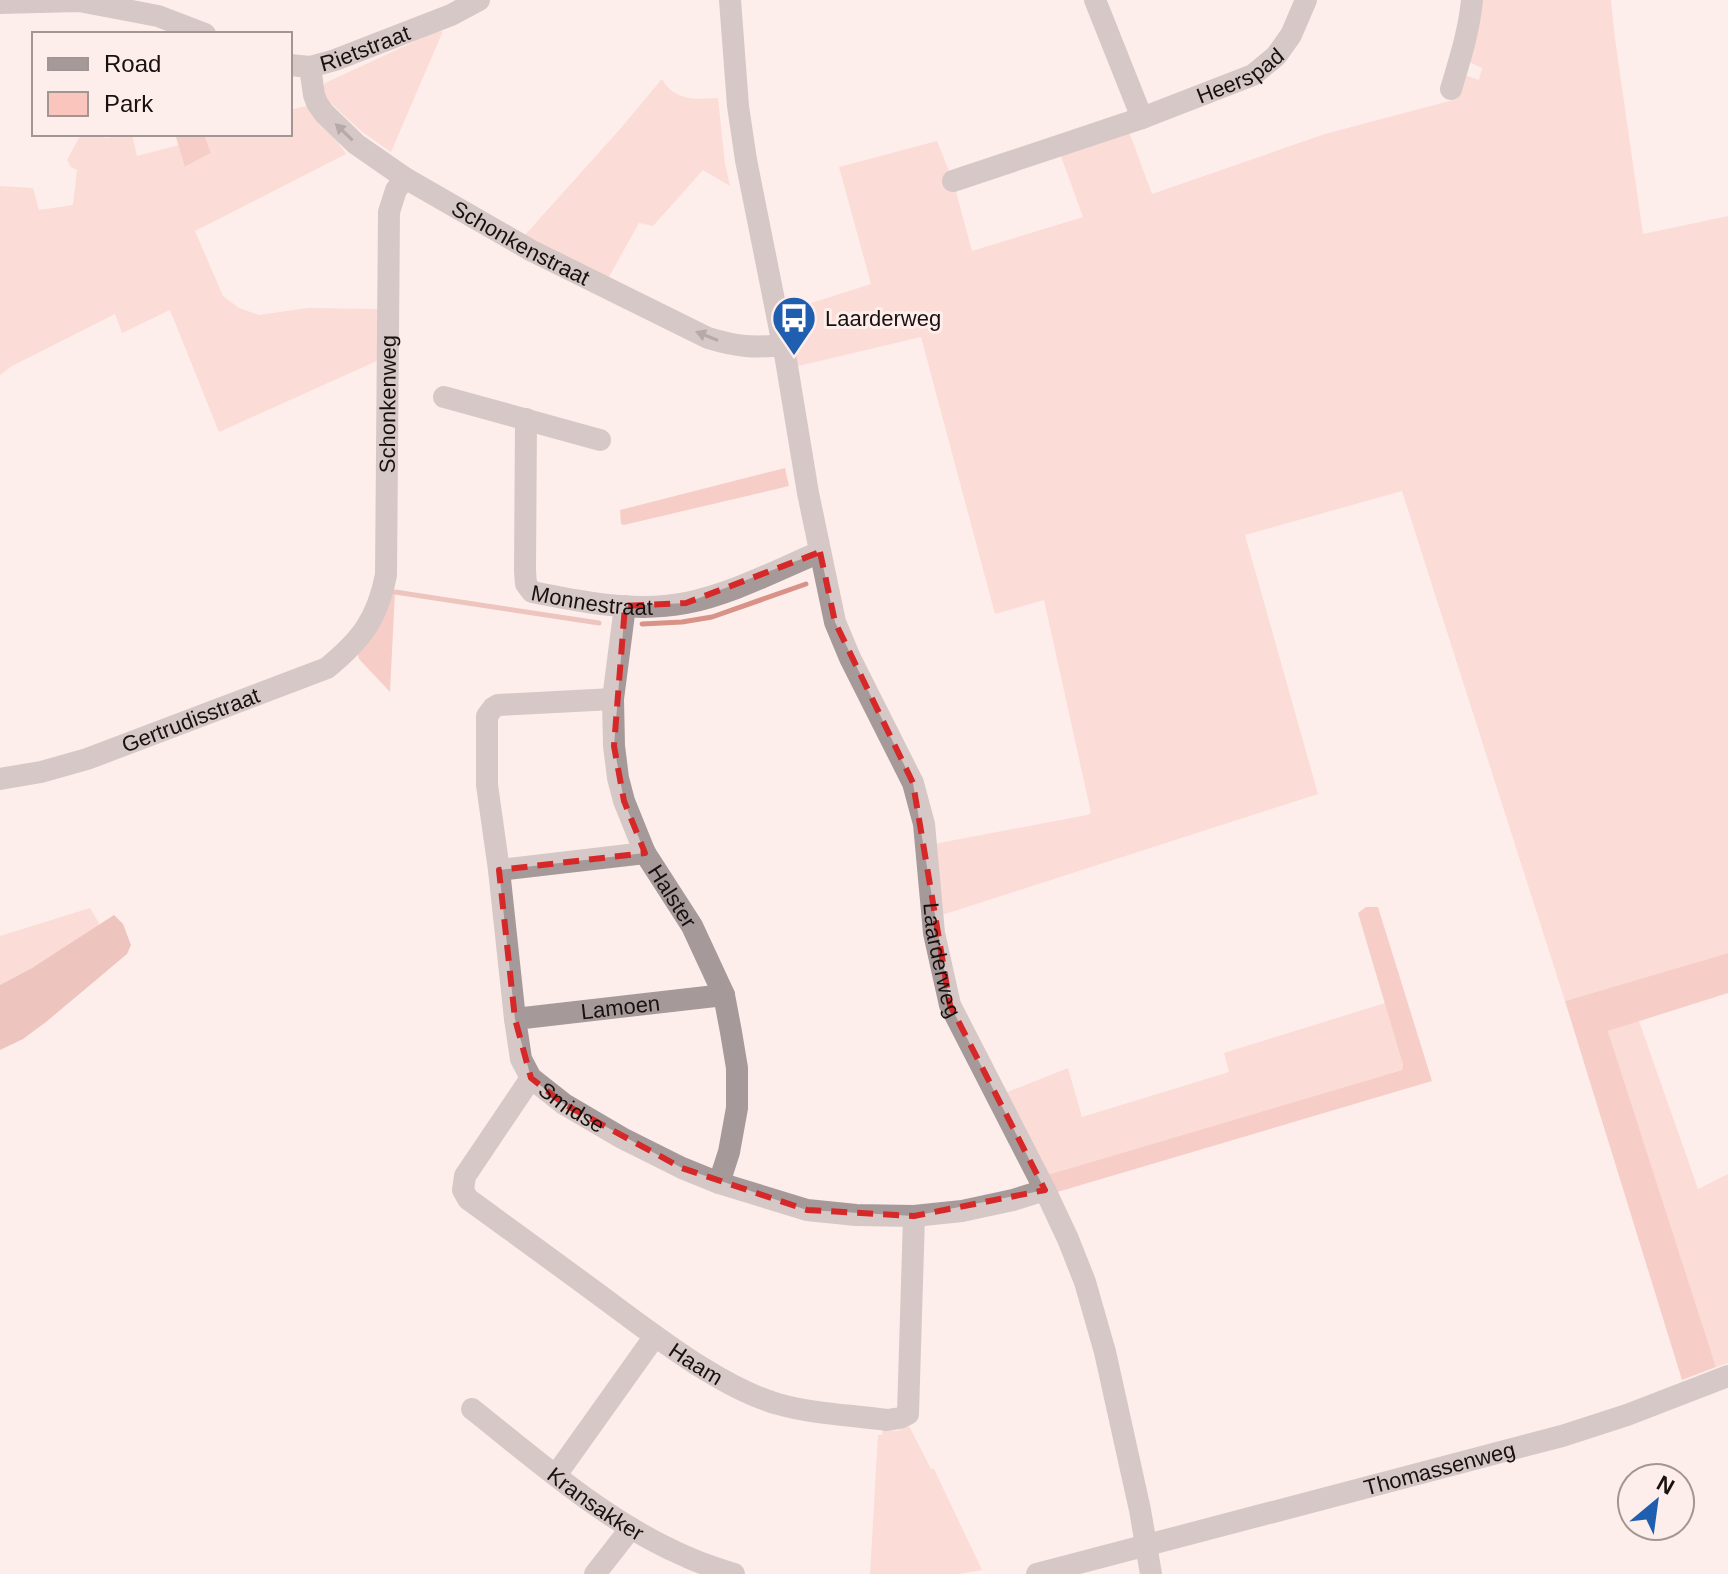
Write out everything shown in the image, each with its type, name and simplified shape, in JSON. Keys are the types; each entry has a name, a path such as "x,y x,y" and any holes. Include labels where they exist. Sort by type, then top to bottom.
{"street":[{"name":"Rietstraat","path":"300,66 335,60 451,15 479,0"},
{"name":"Laarderweg","path":"730,0 738,106 746,160 835,622 913,783 924,824 934,933 950,1005 1045,1190 1079,1268 1105,1352 1151,1574"},
{"path":"1095,0 1142,118"},
{"name":"Heerspad","path":"953,181 1142,118 1253,75 1276,56 1291,35 1306,0"},
{"path":"1451,89 1464,49 1472,0"},
{"path":"0,3 79,1 158,16 200,32"},
{"name":"Schonkenstraat","path":"300,66 324,113 356,144 405,178 532,251 708,338 751,348 783,345"},
{"name":"Schonkenweg","path":"366,630 378,606 386,575 389,212 396,190 405,178"},
{"path":"444,397 600,440"},
{"name":"Monnestraat","path":"526,419 526,584 532,592 608,605 645,607 686,603 726,591 820,552"},
{"name":"Halster","path":"625,606 613,699 618,778 645,853 692,926 724,995 737,1068 737,1108 729,1152 719,1183"},
{"name":"Gertrudisstraat","path":"0,779 87,759 327,668 366,630"},
{"name":"Smidse","path":"613,699 498,705 487,716 487,785 515,1019 521,1059 531,1078 564,1104 682,1168 719,1183 807,1210 914,1216 962,1211 1045,1190"},
{"path":"499,870 645,853"},
{"name":"Lamoen","path":"515,1019 724,995"},
{"name":"Haam","path":"531,1078 465,1176 463,1190 468,1199 655,1336 727,1383 779,1405 887,1420 908,1414 914,1216"},
{"path":"556,1475 655,1336"},
{"name":"Thomassenweg","path":"1146,1544 1562,1436 1728,1376"},
{"name":"Kransakker","path":"472,1409 556,1475 631,1528 686,1557 734,1574"},
{"path":"595,1574 631,1528"},
{"path":"1037,1574 1146,1544"}],"highlighted area":[{"path":"820,552 835,622 913,783 950,1005 1045,1190 914,1216 807,1210 682,1168 564,1104 531,1078 515,1019 499,870 645,853 624,801 614,746 625,606 686,603"}],"green space":[{"path":"1480,0 1611,0 1643,234 1728,216 1728,953 1565,1001 1402,491 1245,535 1318,794 942,915 934,844 1091,813 1044,600 995,614 921,337 794,367 783,312 871,284 839,167 937,141 953,181 972,251 1083,217 1054,137 1122,113 1152,194 1325,134 1457,99 1465,75 1479,80 1482,68 1469,62"},
{"path":"443,31 391,152 361,131 321,94 325,83"},
{"path":"662,79 673,92 680,95 718,98 730,186 703,170 653,226 639,223 606,282 525,235"},
{"path":"306,106 346,154 195,231 223,296 239,308 259,315 308,308 379,309 379,360 219,432 170,310 122,333 115,314 0,375 0,186 33,188 39,210 73,205 77,170 67,160 80,136 132,136 137,156 179,145 186,167 211,153 205,136 292,136 292,110"},
{"path":"90,908 100,925 0,985 0,936"},
{"path":"1385,1003 1402,1070 1047,1175 1005,1093 1068,1068 1082,1117 1229,1072 1224,1053"},
{"path":"1639,1021 1698,1189 1728,1174 1728,1363 1716,1367 1608,1031"},
{"path":"909,1426 931,1469 934,1469 982,1570 959,1574 870,1574 878,1435 882,1435 883,1430 897,1431"}],"shaded area":[{"path":"176,136 205,136 211,153 185,167"},
{"path":"785,468 789,486 621,524 620,510"},
{"path":"390,582 395,592 390,692 359,659 357,651"},
{"path":"1366,907 1378,907 1432,1081 1054,1193 1047,1175 1402,1070 1358,913"},
{"path":"114,915 123,924 131,945 127,954 46,1022 23,1039 0,1050 0,985"},
{"path":"1728,953 1728,993 1608,1031 1716,1367 1682,1380 1565,1001"}],"waterway":[{"path":"642,624 712,617 806,584"},
{"path":"395,592 599,623"}],"place":[{"name":"Laarderweg","path":"794,357"}]}
